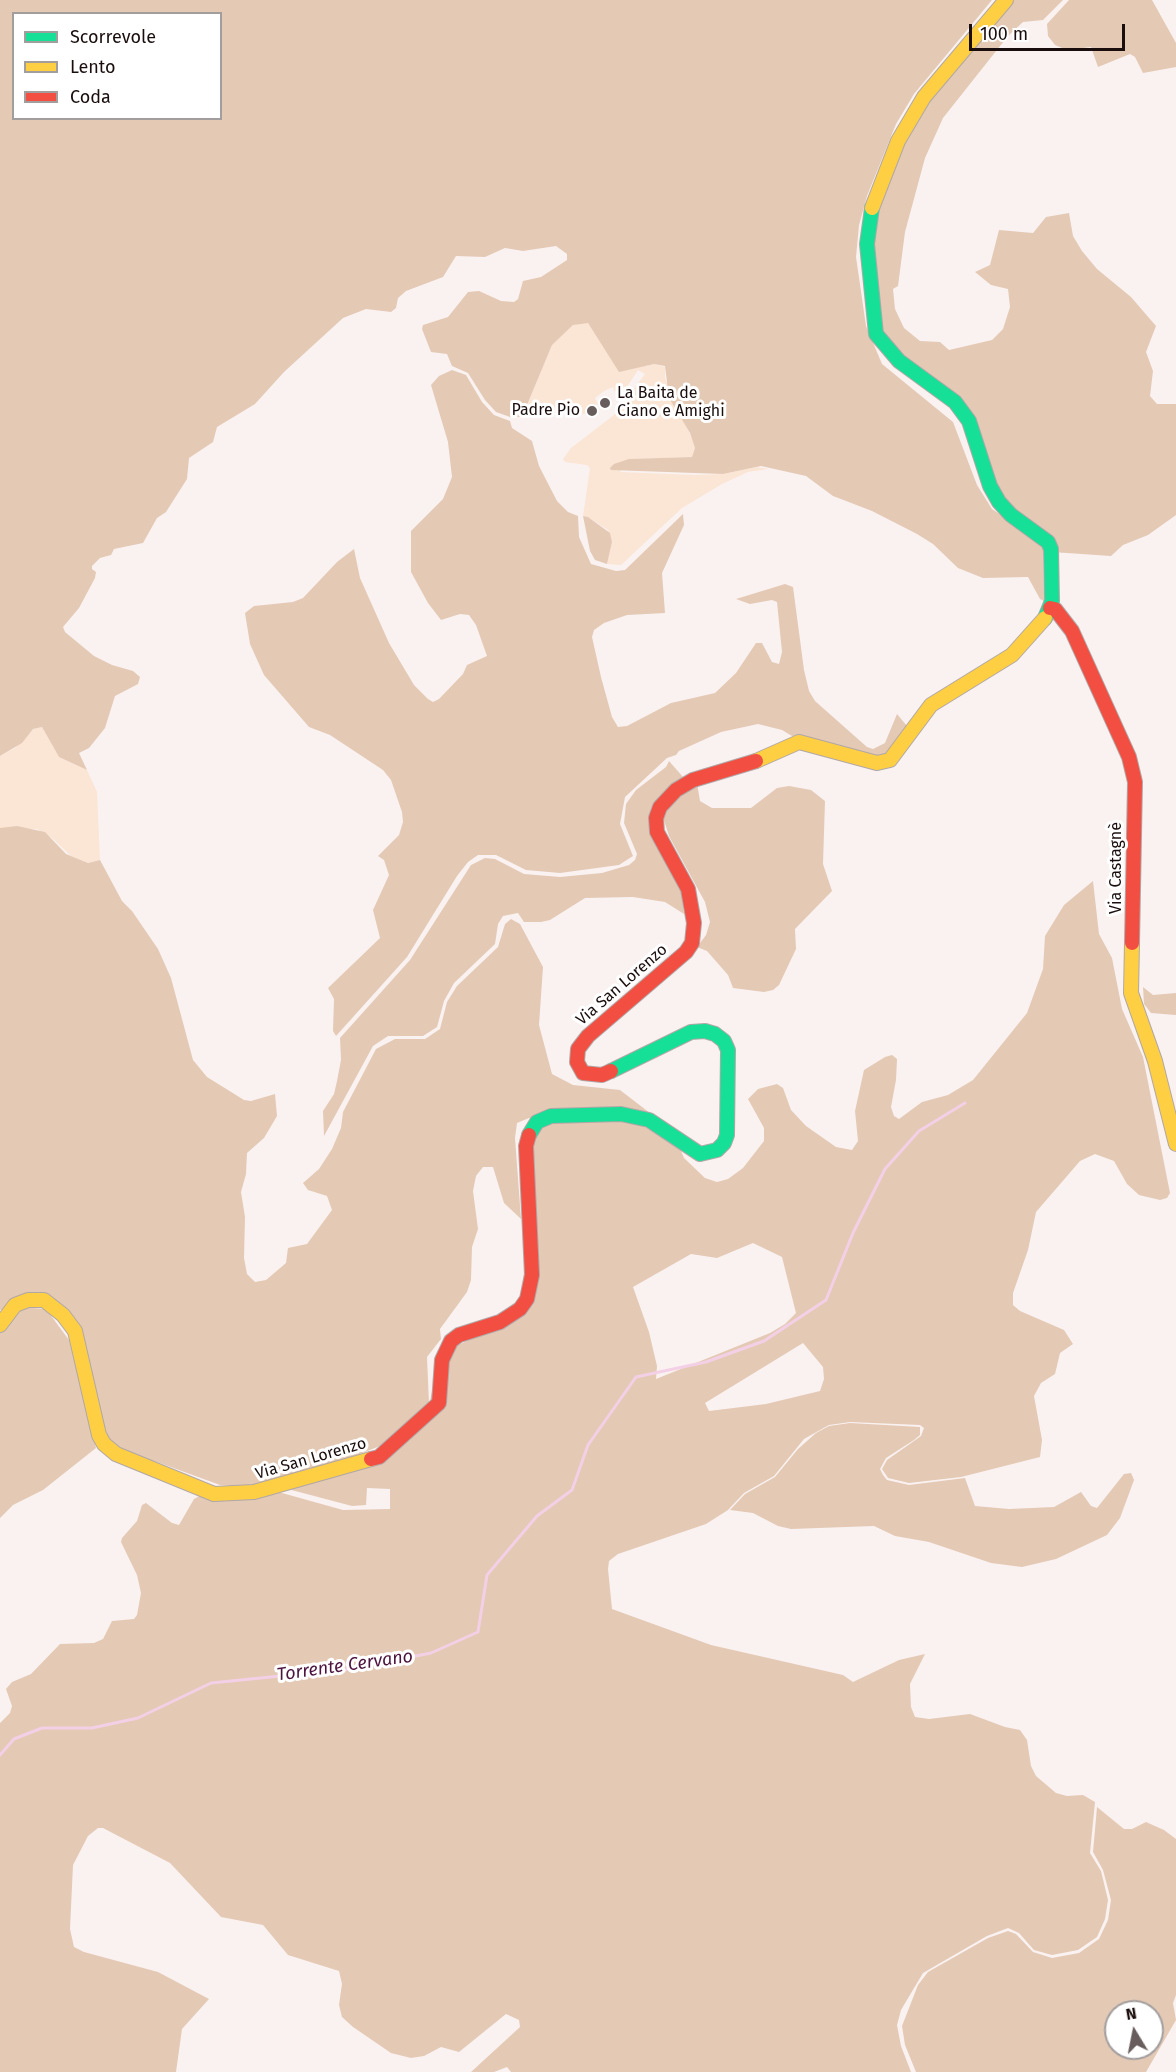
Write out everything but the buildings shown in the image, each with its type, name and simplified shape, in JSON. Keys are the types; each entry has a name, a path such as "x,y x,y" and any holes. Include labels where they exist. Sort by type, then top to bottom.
{"street":[{"name":"Via San Lorenzo","path":"0,1325 15,1305 28,1300 44,1300 57,1308 69,1323 79,1344 99,1435 104,1444 116,1454 214,1494 225,1495 276,1487 379,1457 439,1403 442,1360 451,1341 459,1335 511,1316 527,1299 532,1275 526,1146 537,1122 551,1116 621,1114 640,1117 667,1130 690,1150 700,1154 717,1150 726,1139 728,1050 724,1041 715,1034 705,1031 691,1032 617,1070 598,1076 583,1073 577,1062 578,1049 588,1036 686,952 692,943 694,923 688,889 656,827 658,811 664,801 676,790 693,780 759,760 799,742 806,742 877,763 890,760 896,756 925,711 1012,656 1038,628 1050,608 1053,591 1051,549 1048,542 1011,515 999,502 990,486 976,436 962,409 899,361 876,334 867,244 869,214 898,141 924,97 1006,0"},
{"name":"Via Castagnè","path":"1050,608 1059,614 1072,631 1130,756 1135,782 1131,993 1155,1061 1176,1144"}],"shaded area":[{"path":"0,0 992,0 914,94 896,124 867,196 859,225 856,257 866,326 882,364 953,422 977,485 992,509 1043,544 1044,601 1040,599 1028,577 983,578 958,568 933,544 917,534 872,511 833,496 806,476 761,466 723,474 611,470 614,464 629,459 692,457 695,448 690,433 669,398 665,366 654,364 619,372 588,323 573,325 552,345 522,417 510,417 496,412 485,400 468,373 452,366 447,354 431,352 422,329 423,325 448,317 468,292 479,291 501,301 514,302 518,299 523,281 541,277 567,260 567,254 556,246 523,251 505,248 485,257 456,256 443,277 406,291 398,298 396,308 391,312 366,309 343,318 284,372 255,404 217,427 213,442 189,458 187,479 166,512 157,518 143,543 114,549 111,555 100,558 92,566 96,572 95,578 79,608 63,627 65,632 94,656 112,665 133,671 140,677 138,684 115,696 105,728 89,748 79,753 87,770 59,757 42,727 33,729 22,743 0,756"},
{"path":"1005,0 1063,0 1043,20 1023,22 1008,36 943,118 925,158 905,232 898,286 893,289 895,309 904,328 920,341 940,342 949,350 992,340 1003,329 1010,307 1008,289 991,285 975,272 990,265 999,230 1033,233 1046,217 1069,213 1073,236 1082,251 1097,269 1131,297 1156,326 1146,352 1153,371 1150,396 1157,404 1176,404 1176,515 1148,535 1123,545 1111,556 1052,552 1003,509 959,416 880,344 864,257 891,154"},
{"path":"1069,0 1152,0 1176,43 1176,67 1143,73 1135,57 1130,54 1098,67 1091,47 1067,50 1055,45 1048,36 1047,24"},
{"path":"588,323 619,371 654,364 665,367 665,378 695,448 692,457 629,459 620,472 694,475 723,474 757,467 768,469 748,472 722,484 682,508 621,565 607,564 612,542 608,530 583,516 590,468 587,465 565,462 563,459 571,448 614,415 645,374 638,370 623,393 614,391 613,387 604,391 595,398 598,405 593,404 594,408 587,414 547,413 522,417 552,345 573,325"},
{"path":"452,370 466,375 482,402 494,415 510,421 512,428 532,441 539,466 557,501 568,512 578,516 579,537 591,564 616,571 625,570 683,514 684,525 662,573 665,613 627,615 604,623 594,630 592,637 601,677 612,717 618,727 627,726 671,703 715,693 736,673 756,643 762,643 772,662 779,664 782,652 777,602 772,600 750,604 736,599 785,584 793,587 804,670 809,691 815,701 867,747 873,749 885,743 897,714 907,726 883,758 792,736 782,730 758,724 721,732 679,751 676,755 667,758 625,797 620,824 633,856 619,865 560,873 526,870 496,855 478,855 468,862 457,876 407,957 336,1036 333,1031 334,999 328,988 380,938 373,910 389,875 384,860 378,856 399,835 403,822 402,812 391,780 383,770 330,735 309,727 264,675 250,644 245,613 254,606 293,602 303,598 337,562 354,549 360,578 389,643 414,685 428,699 433,702 439,699 463,674 467,665 487,656 476,625 469,615 460,614 441,620 428,603 411,572 411,531 443,499 452,477 448,442 431,385 439,376"},
{"path":"583,516 588,517 610,533 612,542 607,564 595,560 590,551"},
{"path":"42,727 59,757 87,770 97,792 100,860 88,863 71,856 52,838 37,829 0,828 0,756 15,748 33,729"},
{"path":"669,761 683,777 656,810 679,872 684,914 665,902 633,897 585,898 550,920 541,922 524,922 518,913 503,916 498,924 495,944 454,983 444,1001 437,1027 423,1036 388,1036 373,1046 324,1136 323,1111 334,1094 341,1060 340,1038 410,960 471,865 485,858 495,859 524,874 560,877 602,873 629,865 635,860 637,854 624,823 626,804 636,790 666,767"},
{"path":"697,783 700,801 712,808 751,808 777,788 789,786 811,790 825,801 823,864 832,891 795,929 796,949 779,985 773,990 764,992 733,988 728,975 707,951 697,947 706,935 710,922 705,902 669,836 663,817 680,790"},
{"path":"17,826 45,832 66,854 88,863 100,860 122,901 132,911 158,949 171,978 193,1060 207,1077 244,1100 251,1101 275,1094 277,1116 264,1138 247,1153 246,1174 241,1192 245,1217 244,1258 247,1274 255,1282 266,1280 286,1263 288,1248 307,1244 332,1210 327,1196 308,1190 303,1183 319,1169 332,1149 341,1128 343,1112 376,1049 395,1039 425,1039 440,1029 447,1002 457,986 498,947 505,924 511,919 520,924 543,967 539,1025 552,1074 573,1085 620,1090 659,1120 529,1118 517,1123 515,1138 521,1219 504,1203 493,1167 483,1167 476,1176 473,1191 478,1229 472,1247 471,1280 467,1292 440,1329 441,1339 427,1357 429,1404 380,1446 334,1464 270,1483 236,1486 220,1485 157,1462 114,1452 55,1302 0,1310 0,828"},
{"path":"1093,881 1099,934 1112,958 1122,1009 1143,1057 1170,1193 1167,1198 1160,1200 1139,1195 1127,1184 1114,1161 1095,1154 1080,1161 1036,1212 1028,1250 1013,1293 1013,1305 1020,1311 1064,1330 1073,1344 1060,1353 1055,1374 1041,1383 1034,1396 1042,1440 1040,1457 961,1477 909,1483 888,1478 882,1469 887,1460 921,1436 924,1428 920,1425 850,1422 829,1425 804,1439 774,1476 744,1493 728,1510 706,1524 618,1554 609,1561 608,1569 612,1609 711,1645 843,1675 853,1682 899,1660 925,1654 910,1684 911,1707 915,1717 929,1719 970,1714 1020,1730 1027,1740 1031,1766 1036,1776 1056,1793 1067,1796 1083,1795 1095,1802 1090,1853 1101,1871 1108,1900 1105,1919 1097,1937 1078,1950 1052,1955 1034,1950 1019,1933 1008,1928 987,1936 923,1973 901,2010 897,2025 901,2046 911,2072 511,2072 507,2067 494,2072 471,2072 520,2027 519,2020 506,2014 459,2052 441,2047 424,2056 411,2058 391,2053 342,2017 339,2005 342,1984 339,1971 288,1955 263,1925 221,1917 170,1863 103,1828 98,1828 88,1836 73,1865 70,1929 74,1947 84,1952 158,1972 209,1999 182,2029 176,2072 0,2072 0,1723 10,1713 12,1706 6,1689 12,1682 31,1674 60,1644 94,1643 103,1639 112,1621 134,1619 137,1615 141,1593 137,1575 121,1542 137,1521 142,1505 146,1503 172,1523 179,1525 194,1499 208,1491 282,1493 343,1510 390,1509 390,1489 367,1488 366,1505 352,1506 284,1488 337,1473 425,1424 440,1355 521,1312 535,1124 632,1120 679,1146 684,1158 705,1178 717,1182 728,1179 743,1168 764,1141 764,1128 748,1099 758,1089 777,1084 783,1088 791,1110 806,1126 836,1147 852,1150 858,1141 855,1111 864,1070 885,1057 892,1055 897,1059 891,1107 894,1116 899,1119 922,1102 948,1095 973,1080 1027,1013 1043,969 1045,936 1064,905","holes":["753,1243 782,1257 796,1313 785,1324 770,1333 656,1379 657,1366 649,1332 633,1287 691,1254 717,1258","803,1343 823,1367 824,1379 820,1391 766,1404 709,1411 705,1403"]},
{"path":"1143,987 1153,995 1176,993 1176,1015 1151,1013 1144,1004"},
{"path":"19,1307 46,1309 69,1340 96,1448 43,1490 13,1505 0,1518 0,1325"},
{"path":"850,1423 920,1427 920,1435 886,1458 880,1469 883,1475 887,1480 909,1485 965,1478 975,1506 1009,1509 1054,1507 1081,1492 1091,1506 1097,1508 1124,1474 1131,1473 1134,1480 1120,1518 1107,1535 1056,1559 1022,1567 991,1563 929,1542 895,1536 874,1526 791,1529 778,1526 753,1513 730,1510 745,1494 775,1477 798,1449 816,1433 829,1426"},
{"path":"1097,1807 1124,1829 1132,1829 1146,1822 1164,1830 1176,1839 1176,1995 1173,2003 1176,2020 1164,2041 1164,2000 1104,2000 1104,2060 1153,2060 1146,2072 916,2072 905,2045 902,2026 918,1985 928,1972 988,1938 1008,1931 1016,1934 1033,1952 1052,1958 1079,1953 1099,1939 1108,1920 1111,1900 1103,1870 1093,1852"}],"waterway":[{"name":"Torrente Cervano","path":"0,1755 14,1739 42,1728 92,1728 138,1718 211,1683 350,1669 431,1653 478,1632 487,1575 537,1516 572,1490 588,1445 636,1377 706,1362 764,1341 826,1300 853,1233 885,1169 919,1131 965,1103"}],"traffic: fast":[{"path":"872,208 867,244 876,334 899,361 955,402 969,421 990,486 999,502 1011,515 1048,542 1051,549 1052,601 1045,618"},
{"path":"529,1135 537,1122 551,1116 621,1114 649,1120 700,1154 717,1150 724,1143 727,1135 728,1050 724,1041 715,1034 705,1031 691,1032 611,1071"}],"traffic: slow":[{"path":"872,208 898,141 924,97 1006,0"},
{"path":"756,761 799,742 877,763 890,760 931,705 1012,655 1045,618"},
{"path":"1132,943 1131,993 1155,1061 1176,1144"},
{"path":"0,1325 15,1305 28,1300 44,1300 63,1315 75,1331 99,1435 104,1444 116,1454 214,1494 254,1492 371,1459"}],"traffic: jam":[{"path":"1050,608 1055,609 1072,631 1129,757 1135,782 1132,943"},
{"path":"611,1071 602,1075 583,1073 577,1062 578,1049 588,1036 686,952 692,943 694,923 688,889 657,832 656,818 660,807 676,790 693,780 756,761"},
{"path":"371,1459 379,1457 439,1403 442,1360 451,1341 459,1335 500,1322 520,1309 527,1299 532,1275 526,1146 529,1135"}],"place":[{"name":"La Baita de Ciano e Amighi","path":"605,403"},
{"name":"Padre Pio","path":"592,411"}]}
